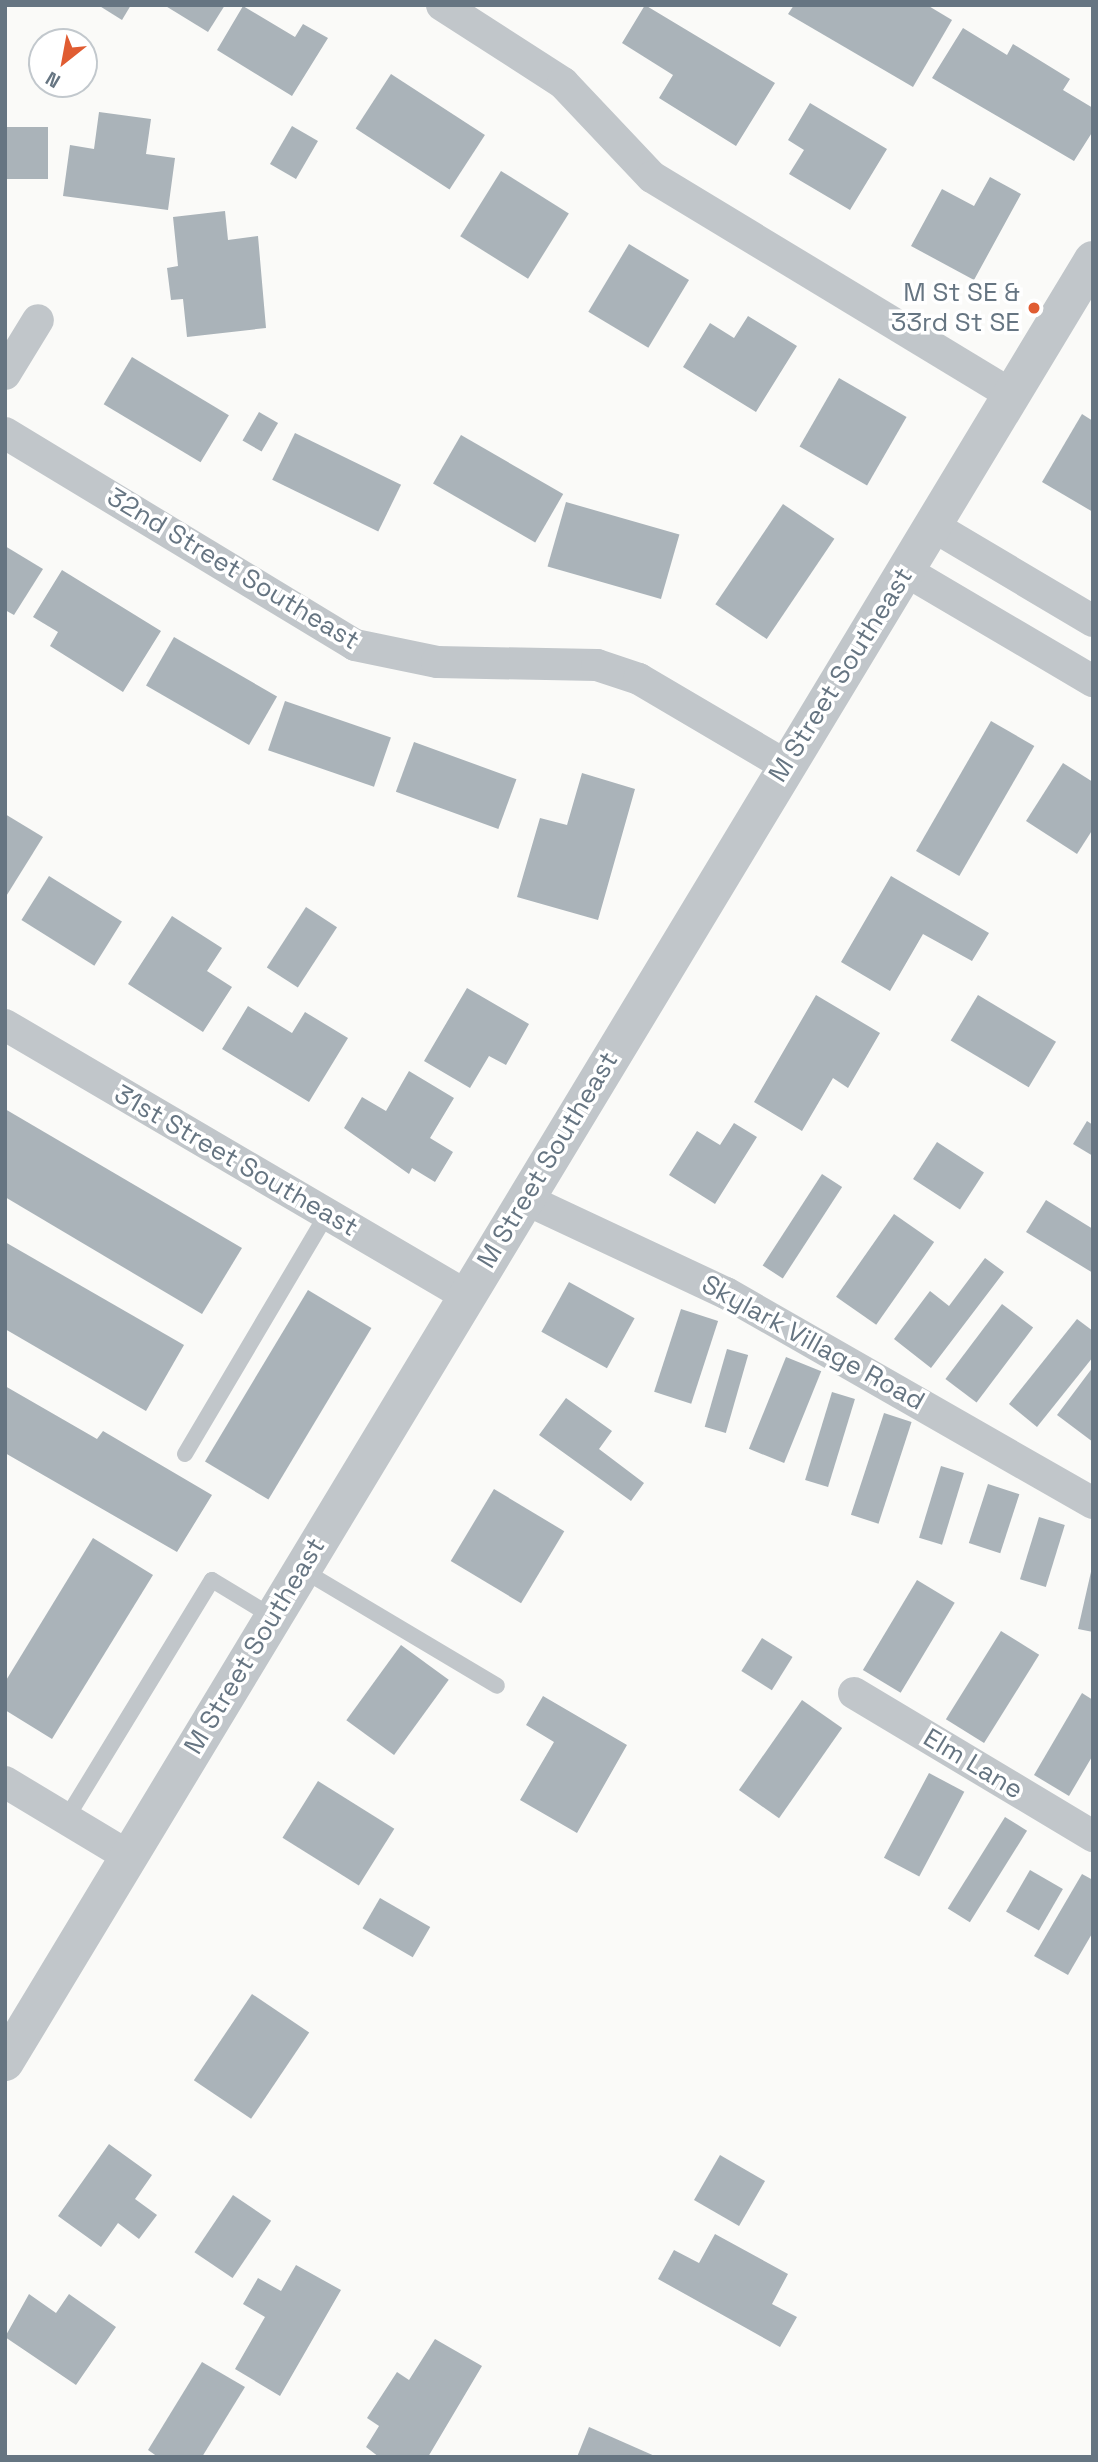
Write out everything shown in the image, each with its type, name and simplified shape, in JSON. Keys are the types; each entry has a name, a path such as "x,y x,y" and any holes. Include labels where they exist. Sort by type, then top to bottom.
{"street":[{"path":"442,5 563,83 652,177 1010,394"},
{"name":"M Street Southeast","path":"5,2062 785,765 1093,260"},
{"path":"5,374 38,320"},
{"name":"32nd Street Southeast","path":"5,433 355,645 437,662 597,665 639,679 785,765"},
{"path":"933,526 1093,621"},
{"path":"905,570 1093,681"},
{"name":"31st Street Southeast","path":"5,1026 467,1296"},
{"name":"Skylark Village Road","path":"525,1199 738,1299 1093,1503"},
{"name":"Elm Lane","path":"854,1693 1093,1836"},
{"path":"5,1782 128,1856"}],"lane":[{"path":"185,1454 327,1214"},
{"path":"301,1569 497,1686"},
{"path":"66,1819 212,1580 272,1617"}],"building":[{"path":"98,5 131,5 122,20"},
{"path":"164,5 225,5 208,32"},
{"path":"645,5 775,83 736,146 659,98 673,75 622,43"},
{"path":"794,5 927,5 952,20 913,87 788,14"},
{"path":"243,6 295,37 303,24 328,38 292,96 217,50"},
{"path":"963,28 1007,55 1013,44 1070,79 1063,90 1093,108 1093,131 1074,161 932,78"},
{"path":"391,74 485,135 450,190 356,129"},
{"path":"810,103 887,149 850,210 789,174 804,150 788,140"},
{"path":"99,112 151,119 146,154 175,158 168,210 63,196 70,145 94,149"},
{"path":"292,126 318,141 296,179 270,164"},
{"path":"5,127 48,127 48,179 5,179"},
{"path":"501,171 569,213 528,279 460,236"},
{"path":"990,177 1021,194 974,280 911,246 942,189 974,206"},
{"path":"225,211 228,240 258,236 266,328 187,337 183,299 171,300 167,268 178,266 173,217"},
{"path":"629,244 689,280 648,348 588,312"},
{"path":"748,316 797,346 756,412 683,367 710,323 734,338"},
{"path":"132,357 229,415 201,462 104,404"},
{"path":"839,378 907,417 867,485 800,446"},
{"path":"259,412 278,423 262,452 242,441"},
{"path":"1082,414 1093,421 1093,512 1042,482"},
{"path":"295,433 401,485 378,531 272,480"},
{"path":"461,435 563,494 535,542 433,483"},
{"path":"566,502 679,535 661,599 548,566"},
{"path":"783,504 834,539 767,639 715,604"},
{"path":"5,546 43,569 14,615 5,610"},
{"path":"62,570 161,631 123,692 50,646 58,632 33,617"},
{"path":"174,637 277,696 249,745 146,685"},
{"path":"285,701 391,737 374,787 268,750"},
{"path":"991,721 1034,746 959,876 916,851"},
{"path":"414,742 516,779 498,829 396,792"},
{"path":"1063,763 1093,782 1093,829 1077,854 1026,821"},
{"path":"582,773 635,789 598,920 517,897 540,818 567,825"},
{"path":"5,814 43,837 5,898"},
{"path":"49,876 122,922 94,966 21,920"},
{"path":"891,876 989,933 972,961 923,934 890,991 841,962"},
{"path":"306,907 337,927 298,988 267,967"},
{"path":"172,916 222,948 207,971 232,987 203,1032 128,984"},
{"path":"467,988 529,1024 506,1065 489,1056 470,1088 424,1061"},
{"path":"816,995 880,1033 848,1088 833,1078 802,1131 754,1102"},
{"path":"978,995 1056,1042 1029,1087 951,1040"},
{"path":"248,1006 292,1033 305,1012 348,1038 309,1102 222,1049"},
{"path":"409,1071 454,1098 430,1138 453,1152 435,1182 412,1168 409,1174 344,1128 362,1097 386,1111"},
{"path":"5,1109 242,1248 202,1314 5,1197"},
{"path":"1087,1121 1093,1125 1093,1156 1073,1144"},
{"path":"734,1123 757,1137 715,1204 669,1175 697,1131 720,1145"},
{"path":"937,1142 984,1172 960,1209 913,1179"},
{"path":"822,1174 842,1187 783,1278 763,1265"},
{"path":"1046,1200 1093,1229 1093,1273 1026,1232"},
{"path":"894,1214 934,1242 876,1325 836,1297"},
{"path":"5,1242 184,1345 146,1411 5,1329"},
{"path":"985,1258 1004,1272 931,1368 894,1339 930,1291 949,1306"},
{"path":"569,1282 635,1318 607,1368 541,1332"},
{"path":"308,1290 371,1328 268,1500 205,1461"},
{"path":"1002,1304 1033,1327 977,1403 945,1379"},
{"path":"681,1309 718,1321 691,1404 654,1392"},
{"path":"1077,1319 1093,1331 1093,1357 1037,1427 1009,1404"},
{"path":"727,1349 748,1355 726,1433 705,1427"},
{"path":"786,1357 821,1371 784,1463 749,1449"},
{"path":"1093,1367 1093,1442 1057,1415"},
{"path":"5,1386 97,1439 103,1431 212,1495 177,1552 5,1453"},
{"path":"832,1392 855,1399 828,1487 805,1480"},
{"path":"566,1398 612,1431 599,1449 644,1483 631,1501 539,1435"},
{"path":"884,1413 912,1422 879,1524 851,1515"},
{"path":"941,1466 964,1473 942,1545 919,1538"},
{"path":"988,1484 1019,1494 1000,1553 969,1543"},
{"path":"494,1489 564,1531 521,1603 451,1561"},
{"path":"1039,1517 1065,1525 1046,1587 1020,1579"},
{"path":"93,1538 153,1575 52,1739 5,1710 5,1682"},
{"path":"1093,1563 1093,1632 1078,1629"},
{"path":"917,1580 955,1603 901,1693 863,1670"},
{"path":"1001,1631 1039,1655 984,1743 946,1719"},
{"path":"762,1638 793,1657 772,1690 741,1671"},
{"path":"401,1645 449,1680 394,1755 346,1720"},
{"path":"1082,1693 1093,1700 1093,1755 1069,1796 1034,1775"},
{"path":"543,1696 627,1745 577,1833 520,1800 554,1742 526,1725"},
{"path":"802,1700 842,1728 779,1818 739,1790"},
{"path":"929,1773 964,1792 919,1877 884,1858"},
{"path":"318,1781 394,1829 359,1886 282,1838"},
{"path":"1005,1817 1027,1831 970,1922 948,1909"},
{"path":"1030,1870 1063,1889 1039,1931 1006,1912"},
{"path":"1082,1874 1093,1880 1093,1932 1068,1975 1034,1956"},
{"path":"380,1898 430,1927 413,1957 362,1928"},
{"path":"252,1994 309,2033 251,2119 194,2080"},
{"path":"109,2144 152,2175 135,2199 157,2215 139,2239 118,2223 101,2247 58,2216"},
{"path":"720,2155 765,2181 739,2226 694,2200"},
{"path":"233,2195 271,2221 233,2278 194,2252"},
{"path":"715,2234 788,2274 772,2304 797,2317 780,2347 658,2279 674,2250 699,2263"},
{"path":"296,2265 341,2290 280,2396 235,2369 265,2317 243,2304 258,2278 281,2291"},
{"path":"29,2294 56,2313 69,2294 116,2327 76,2385 5,2337"},
{"path":"435,2339 482,2366 428,2457 379,2457 366,2447 379,2426 367,2418 397,2372 409,2380"},
{"path":"202,2362 245,2387 202,2457 158,2457 148,2450"},
{"path":"589,2427 657,2457 577,2457"}],"place":[{"name":"M St SE & 33rd St SE","path":"1034,308"}]}
